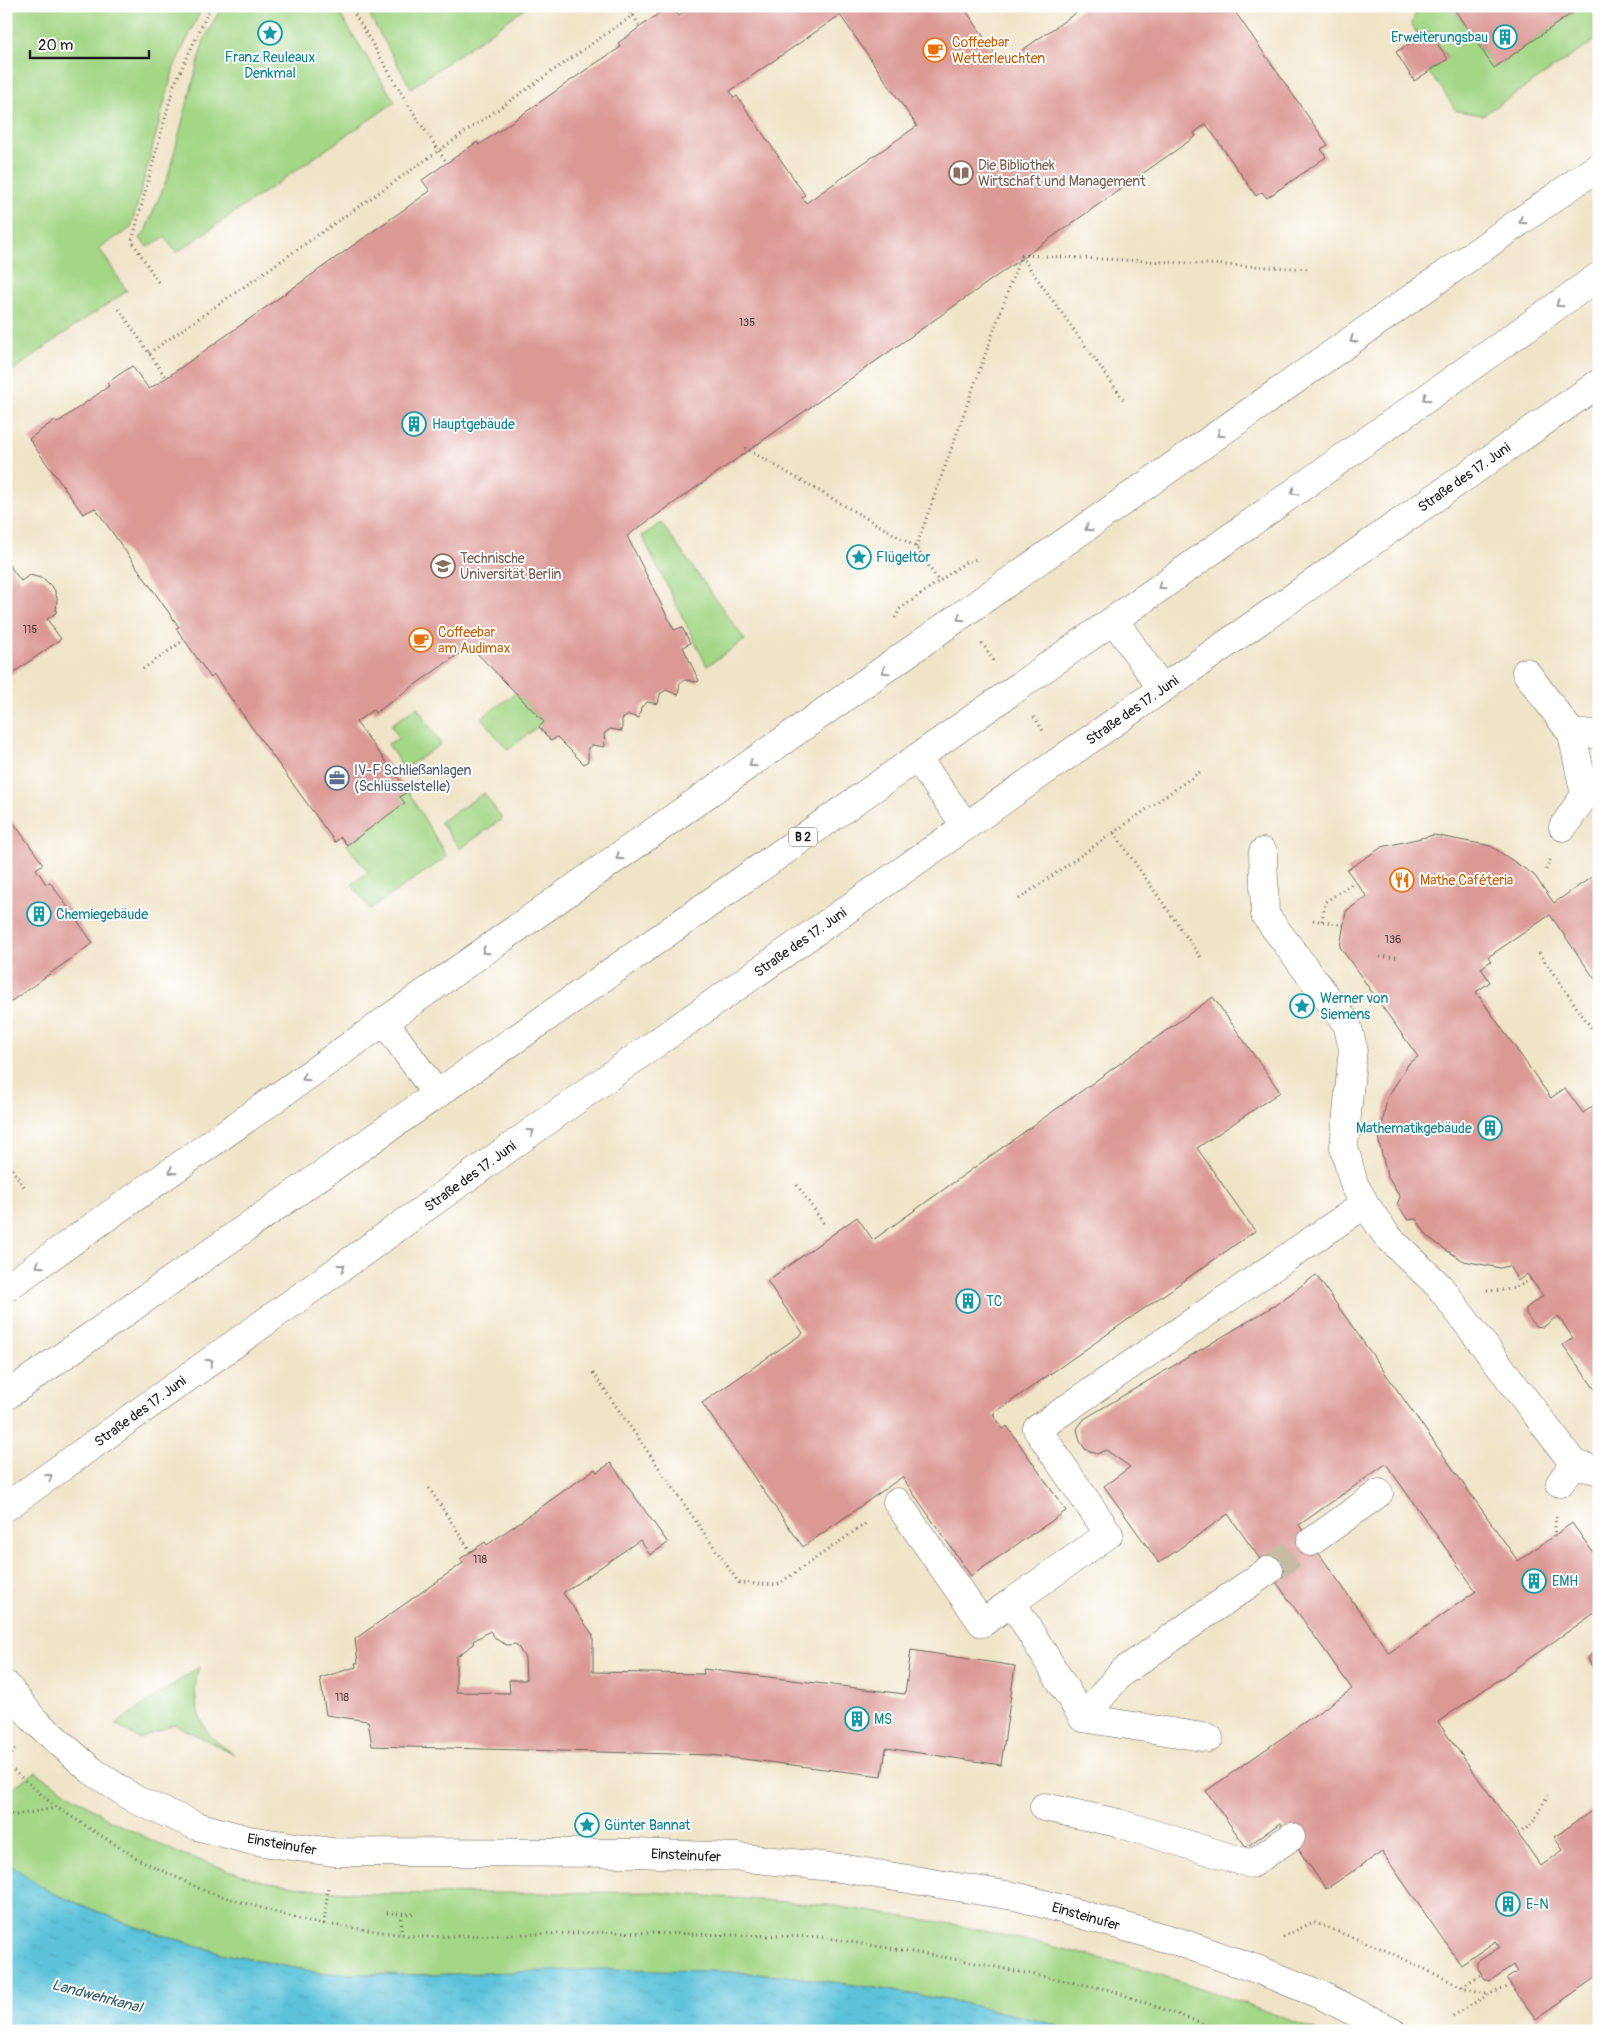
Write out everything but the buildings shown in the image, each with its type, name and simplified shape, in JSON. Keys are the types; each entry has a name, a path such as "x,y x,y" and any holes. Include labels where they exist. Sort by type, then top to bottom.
{"main road":[{"path":"6,1288 1599,166"},
{"name":"B 2","path":"6,1396 1114,620 1599,276"},
{"name":"Straße des 17. Juni","path":"7,1504 644,1051 1599,382"},
{"path":"1114,620 1162,688"},
{"path":"1526,672 1572,734 1585,795 1563,827"},
{"path":"1572,734 1599,734"},
{"path":"917,758 966,826"},
{"path":"1263,852 1265,915 1347,1024 1353,1048 1344,1147 1354,1184 1387,1236 1439,1286 1586,1472"},
{"path":"384,1022 437,1095"},
{"path":"897,1502 982,1623 1109,1534 1037,1429 1365,1204"},
{"path":"1311,1542 1379,1493"},
{"path":"1083,1718 1122,1673 1268,1570"},
{"path":"1012,1602 1083,1718 1209,1738"},
{"name":"Einsteinufer","path":"6,1685 34,1720 84,1764 136,1800 197,1826 249,1840 332,1852 635,1853 737,1858 840,1868 1010,1896 1179,1942 1259,1970 1321,1996 1392,2031"},
{"path":"1044,1807 1118,1823 1251,1864 1291,1837"}],"path":[{"path":"158,282 132,241 174,85 211,6"},
{"path":"350,6 408,106 447,163"},
{"path":"622,6 633,16 640,27"},
{"path":"149,353 646,6"},
{"path":"1021,255 1310,270"},
{"path":"1021,255 1124,400"},
{"path":"916,547 1021,255"},
{"path":"119,309 166,378"},
{"path":"745,448 916,547 939,582"},
{"path":"143,669 184,640"},
{"path":"982,642 998,666"},
{"path":"1029,711 1046,735"},
{"path":"1019,899 1200,771"},
{"path":"1114,832 1202,959"},
{"path":"1343,925 1322,921 1325,902 1355,882"},
{"path":"1539,953 1599,1039"},
{"path":"1380,956 1399,957"},
{"path":"6,1161 25,1188"},
{"path":"797,1185 824,1224"},
{"path":"593,1373 739,1583 777,1585 897,1502"},
{"path":"429,1488 471,1552"},
{"path":"6,1764 56,1808 138,1859 207,1892 310,1922 419,1937 608,1932 820,1937 961,1960 1110,1990 1224,2031"},
{"path":"1518,1834 1532,1824 1548,1795"},
{"path":"6,1814 16,1815 56,1808"},
{"path":"324,1924 328,1892"},
{"path":"387,1912 417,1914"},
{"path":"401,1934 402,1914"},
{"path":"1283,1936 1313,1922 1385,1950 1462,1987 1489,1994"},
{"path":"1462,1987 1482,1974"},
{"path":"1453,2016 1489,1994 1511,1986"}],"green space":[{"path":"6,6 203,6 174,67 131,228 99,248 127,291 63,334 6,376"},
{"path":"222,6 335,6 395,102 176,253 165,237 147,247 140,238 145,232 168,176 204,40"},
{"path":"364,6 528,6 411,88"},
{"path":"1418,6 1452,6 1494,68 1582,6 1599,6 1599,38 1483,115 1456,111 1440,86 1428,72 1448,58 1429,32 1419,38 1412,24"},
{"path":"661,523 745,640 707,666 642,536"},
{"path":"516,693 544,722 508,750 481,718"},
{"path":"417,707 441,744 404,769 388,744 399,738 391,725"},
{"path":"408,791 447,857 370,909 352,884 368,872 347,845 404,803 400,797"},
{"path":"484,793 502,819 460,849 440,822"},
{"path":"199,1667 196,1685 196,1704 202,1722 214,1740 234,1754 174,1724 140,1739 115,1724"},
{"path":"36,1772 110,1820 176,1852 261,1881 322,1890 374,1894 654,1892 827,1905 952,1924 1060,1948 1152,1972 1253,2006 1317,2031 1073,2031 1048,2023 958,2002 780,1975 710,1971 422,1975 320,1973 225,1954 130,1925 50,1892 6,1862 6,1790"}],"water":[{"name":"Landwehrkanal","path":"6,1862 50,1892 130,1925 225,1954 320,1973 422,1975 605,1969 710,1971 780,1975 958,2002 1048,2023 1073,2031 6,2031"}],"tunnel":[{"path":"1269,1570 1311,1542"}],"place":[{"name":"Franz Reuleaux Denkmal","path":"270,33"},
{"name":"Erweiterungsbau","path":"1505,37"},
{"name":"Coffeebar Wetterleuchten","path":"935,50"},
{"name":"Die Bibliothek Wirtschaft und Management","path":"961,173"},
{"name":"Hauptgebäude","path":"414,424"},
{"name":"Flügeltor","path":"859,557"},
{"name":"Technische Universität Berlin","path":"443,566"},
{"name":"Coffeebar am Audimax","path":"421,640"},
{"name":"IV-F Schließanlagen (Schlüsselstelle)","path":"337,778"},
{"name":"Mathe Caféteria","path":"1402,880"},
{"name":"Chemiegebäude","path":"39,914"},
{"name":"Werner von Siemens","path":"1302,1006"},
{"name":"Mathematikgebäude","path":"1490,1128"},
{"name":"TC","path":"968,1301"},
{"name":"EMH","path":"1534,1581"},
{"name":"MS","path":"857,1719"},
{"name":"Günter Bannat","path":"587,1825"},
{"name":"E-N","path":"1508,1904"}]}
